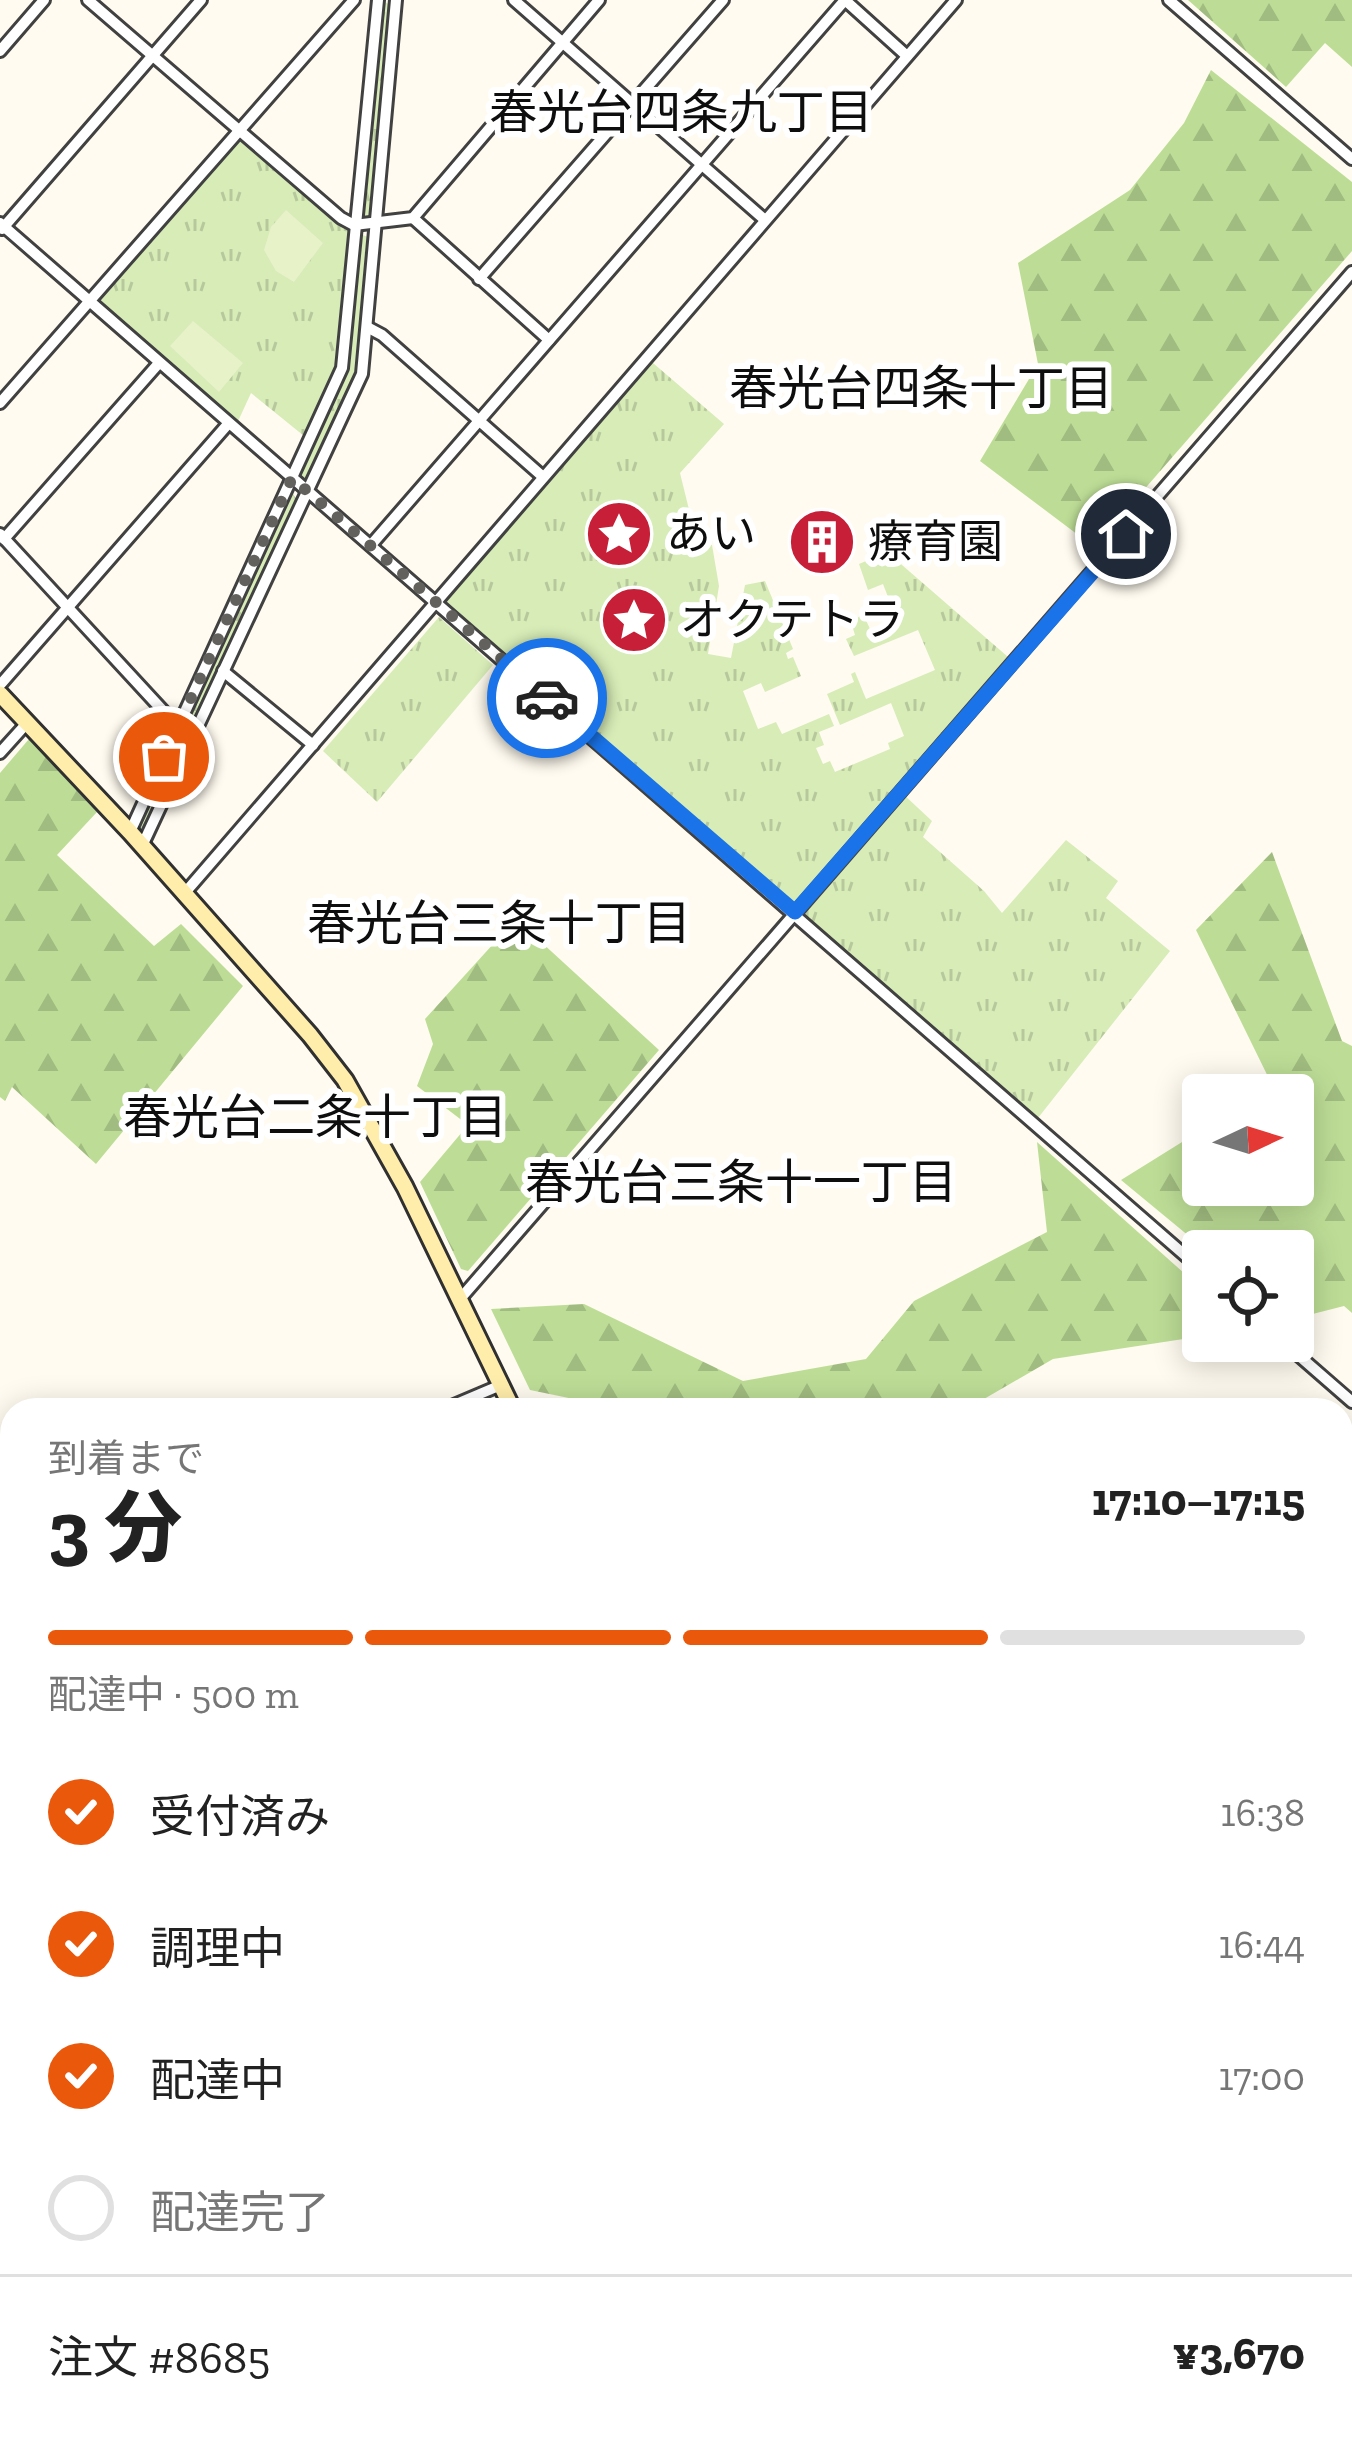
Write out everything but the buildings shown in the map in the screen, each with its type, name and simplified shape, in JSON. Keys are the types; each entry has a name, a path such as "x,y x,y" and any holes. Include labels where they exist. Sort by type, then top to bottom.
{"street":[{"path":"0,51 44,0"},
{"path":"88,0 340,218 354,225 413,218 599,0"},
{"path":"200,0 2,227 1182,1253"},
{"path":"0,403 354,0"},
{"path":"136,839 178,727 342,368 378,0"},
{"path":"136,839 223,671 362,374 396,0"},
{"path":"514,0 765,220"},
{"path":"479,279 723,0"},
{"path":"370,545 845,0 907,56"},
{"path":"183,895 956,0"},
{"path":"1169,0 1352,159"},
{"path":"413,218 549,340"},
{"path":"460,1299 1352,272"},
{"path":"367,327 382,335 542,476"},
{"path":"159,363 2,537 178,727"},
{"path":"228,424 0,689 310,1034 345,1080 375,1129 508,1398"},
{"path":"223,671 314,745"},
{"path":"0,753 27,723"},
{"path":"1306,1362 1347,1398"},
{"path":"471,1398 502,1385"}],"green space":[{"path":"1188,0 1352,0 1352,67 1325,43 1286,87"},
{"path":"385,2 393,7 371,216 361,218"},
{"path":"1211,70 1352,182 1352,251 1094,547 980,461 1038,364 1018,263 1130,190 1184,123"},
{"path":"238,129 354,225 342,368 309,440 251,393 234,430 89,300"},
{"path":"286,210 323,243 294,282 276,271 264,250 271,227"},
{"path":"363,235 372,239 358,373 306,482 299,474 346,369"},
{"path":"193,321 243,363 219,392 170,346"},
{"path":"646,357 724,424 680,473 697,542 712,545 719,586 708,654 731,658 745,585 765,581 793,649 786,653 788,659 793,657 801,676 765,692 761,683 743,691 758,729 776,722 782,734 829,714 834,726 819,732 824,745 816,748 823,764 830,761 835,772 890,749 888,743 904,736 891,703 840,725 827,694 854,682 851,674 855,672 866,699 935,670 918,630 854,656 846,639 855,635 851,622 863,614 871,631 897,620 883,584 868,590 859,564 887,552 1015,663 902,793 932,821 923,837 1002,913 1066,840 1118,881 1106,898 1170,951 1034,1123 433,601"},
{"path":"293,494 299,503 144,837 136,828"},
{"path":"439,617 493,665 377,802 323,751"},
{"path":"29,739 97,812 57,855 154,946 181,924 243,986 96,1164 12,1087 5,1101 0,1097 0,773"},
{"path":"1272,852 1342,1041 1352,1046 1352,1313 1344,1306 1314,1314 1314,1230 1182,1230 1121,1180 1182,1142 1182,1206 1314,1206 1314,1074 1267,1074 1196,930"},
{"path":"516,919 659,1050 468,1271 461,1269 420,1182 468,1125 417,1086 433,1044 425,1019"},
{"path":"1037,1142 1182,1271 1182,1339 1053,1359 986,1398 569,1398 530,1390 491,1309 584,1304 743,1381 866,1359 914,1301 1047,1232"}],"way so far":[{"path":"164,757 292,478 547,698"}],"place":[{"name":"あい","path":"619,534"},
{"name":"療育園","path":"822,542"},
{"name":"オクテトラ","path":"634,620"}],"district":[{"name":"春光台四条九丁目","path":"681,112"},
{"name":"春光台四条十丁目","path":"921,388"},
{"name":"春光台三条十丁目","path":"499,923"},
{"name":"春光台二条十丁目","path":"315,1117"},
{"name":"春光台三条十一丁目","path":"741,1182"}],"route":[{"path":"547,698 795,912 1126,534"}]}
